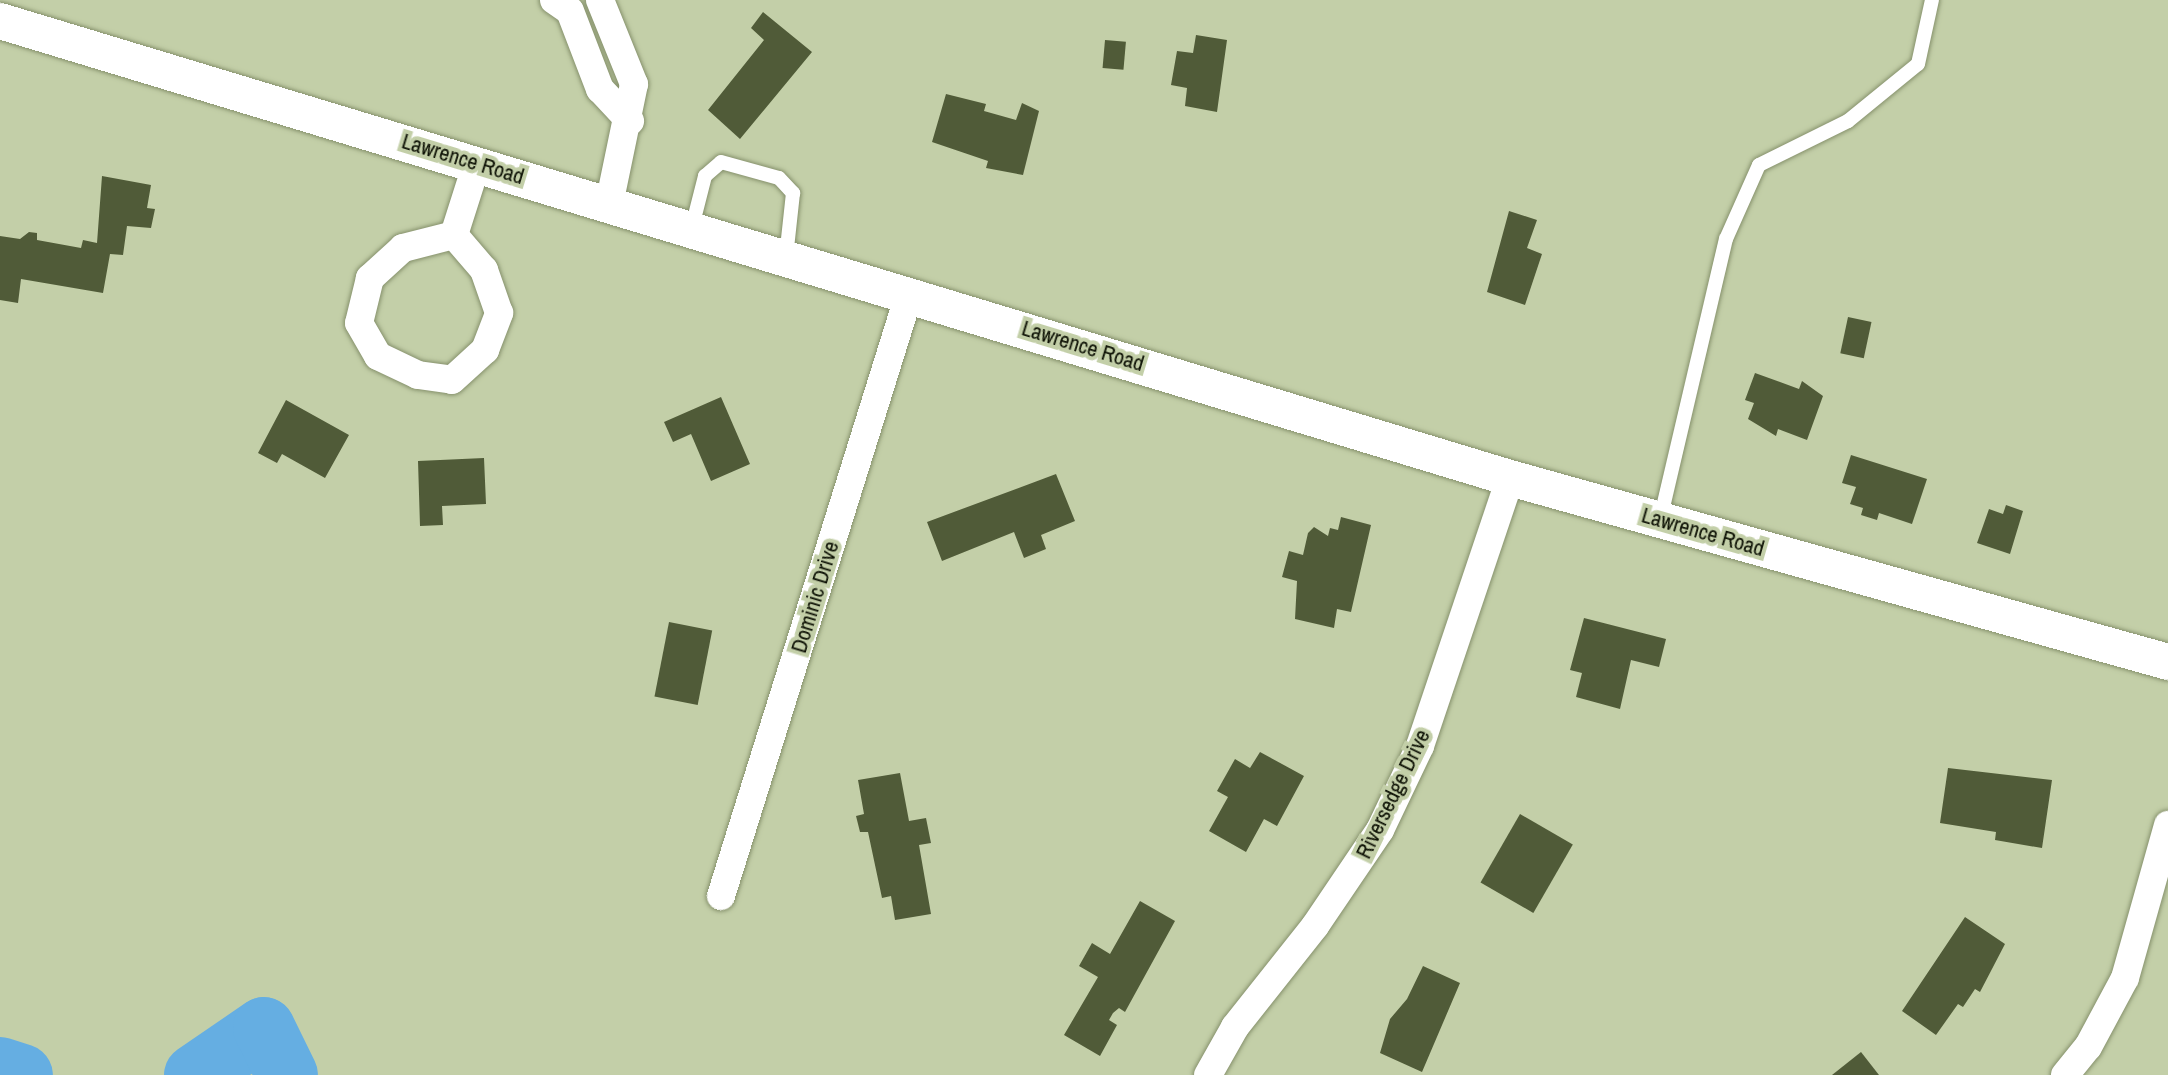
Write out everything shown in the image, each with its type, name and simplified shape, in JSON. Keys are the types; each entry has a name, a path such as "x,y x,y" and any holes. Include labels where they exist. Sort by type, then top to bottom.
{"street":[{"path":"554,0 570,11 600,89 630,121"},
{"path":"600,0 634,84 630,121 609,205"},
{"name":"Lawrence Road","path":"0,21 477,163 786,262 908,298 996,319 1510,478 2168,662"},
{"path":"454,235 477,163"},
{"path":"454,235 484,270 499,313 485,350 452,380 418,375 378,356 359,323 370,278 403,248 454,235"},
{"name":"Dominic Drive","path":"721,896 908,298"},
{"name":"Riversedge Drive","path":"1208,1075 1235,1027 1315,926 1380,830 1437,700 1510,478"},
{"path":"2065,1075 2088,1047 2125,978 2168,825"}],"lane":[{"path":"1660,520 1726,239 1759,165 1848,121 1918,64 1932,0"},
{"path":"691,231 705,176 721,162 779,178 793,193 786,262"}],"building":[{"path":"763,12 812,52 740,139 708,110 764,40 751,28"},
{"path":"1196,35 1227,40 1217,112 1185,106 1187,88 1171,85 1177,51 1193,53"},
{"path":"1105,40 1126,42 1123,70 1103,68"},
{"path":"946,94 986,104 984,111 1016,120 1022,103 1039,111 1023,175 986,168 988,161 932,142"},
{"path":"102,176 151,185 147,208 155,209 151,228 127,226 123,255 110,254 103,293 21,279 18,303 0,300 0,236 20,239 29,232 37,233 37,240 81,248 83,240 97,243"},
{"path":"1509,211 1537,220 1527,248 1542,254 1525,305 1487,292"},
{"path":"1848,317 1871,322 1864,358 1840,353"},
{"path":"1755,373 1799,389 1802,381 1823,396 1807,440 1778,429 1776,436 1748,419 1754,403 1745,400"},
{"path":"721,397 750,464 711,481 691,434 673,442 664,422"},
{"path":"286,400 349,435 325,478 282,454 277,463 258,453"},
{"path":"1851,455 1927,479 1912,524 1879,513 1877,520 1861,515 1863,508 1850,504 1856,487 1842,483"},
{"path":"484,458 486,504 442,506 443,525 420,526 418,461"},
{"path":"1056,474 1075,521 1041,535 1046,549 1024,558 1014,532 942,561 927,522"},
{"path":"2006,505 2023,511 2010,554 1977,543 1989,509 2003,514"},
{"path":"1341,517 1371,525 1351,612 1337,609 1334,628 1295,619 1297,581 1282,577 1289,551 1303,555 1308,533 1314,527 1328,536 1330,528 1338,530"},
{"path":"1584,618 1666,639 1659,667 1631,660 1620,709 1576,697 1582,673 1570,670"},
{"path":"669,622 712,630 698,705 654,697"},
{"path":"1260,752 1304,776 1277,826 1264,819 1246,852 1209,831 1228,797 1217,791 1235,759 1250,768"},
{"path":"1948,768 2052,780 2042,848 1995,840 1996,832 1940,823"},
{"path":"900,773 909,821 926,818 931,843 919,845 931,914 895,920 891,896 882,898 868,832 860,832 856,816 864,814 858,780"},
{"path":"1520,814 1573,844 1533,913 1480,882"},
{"path":"1140,901 1175,921 1125,1012 1119,1008 1109,1020 1117,1025 1100,1056 1064,1035 1098,977 1079,966 1092,943 1110,954"},
{"path":"1965,917 2005,944 1980,992 1975,989 1963,1007 1958,1004 1936,1035 1902,1011"},
{"path":"1423,966 1460,983 1422,1072 1380,1053 1390,1019 1407,999"},
{"path":"1861,1052 1879,1075 1832,1075"}],"waterway":[{"path":"195,1075 264,1028 287,1075"},
{"path":"0,1068 22,1075"}]}
